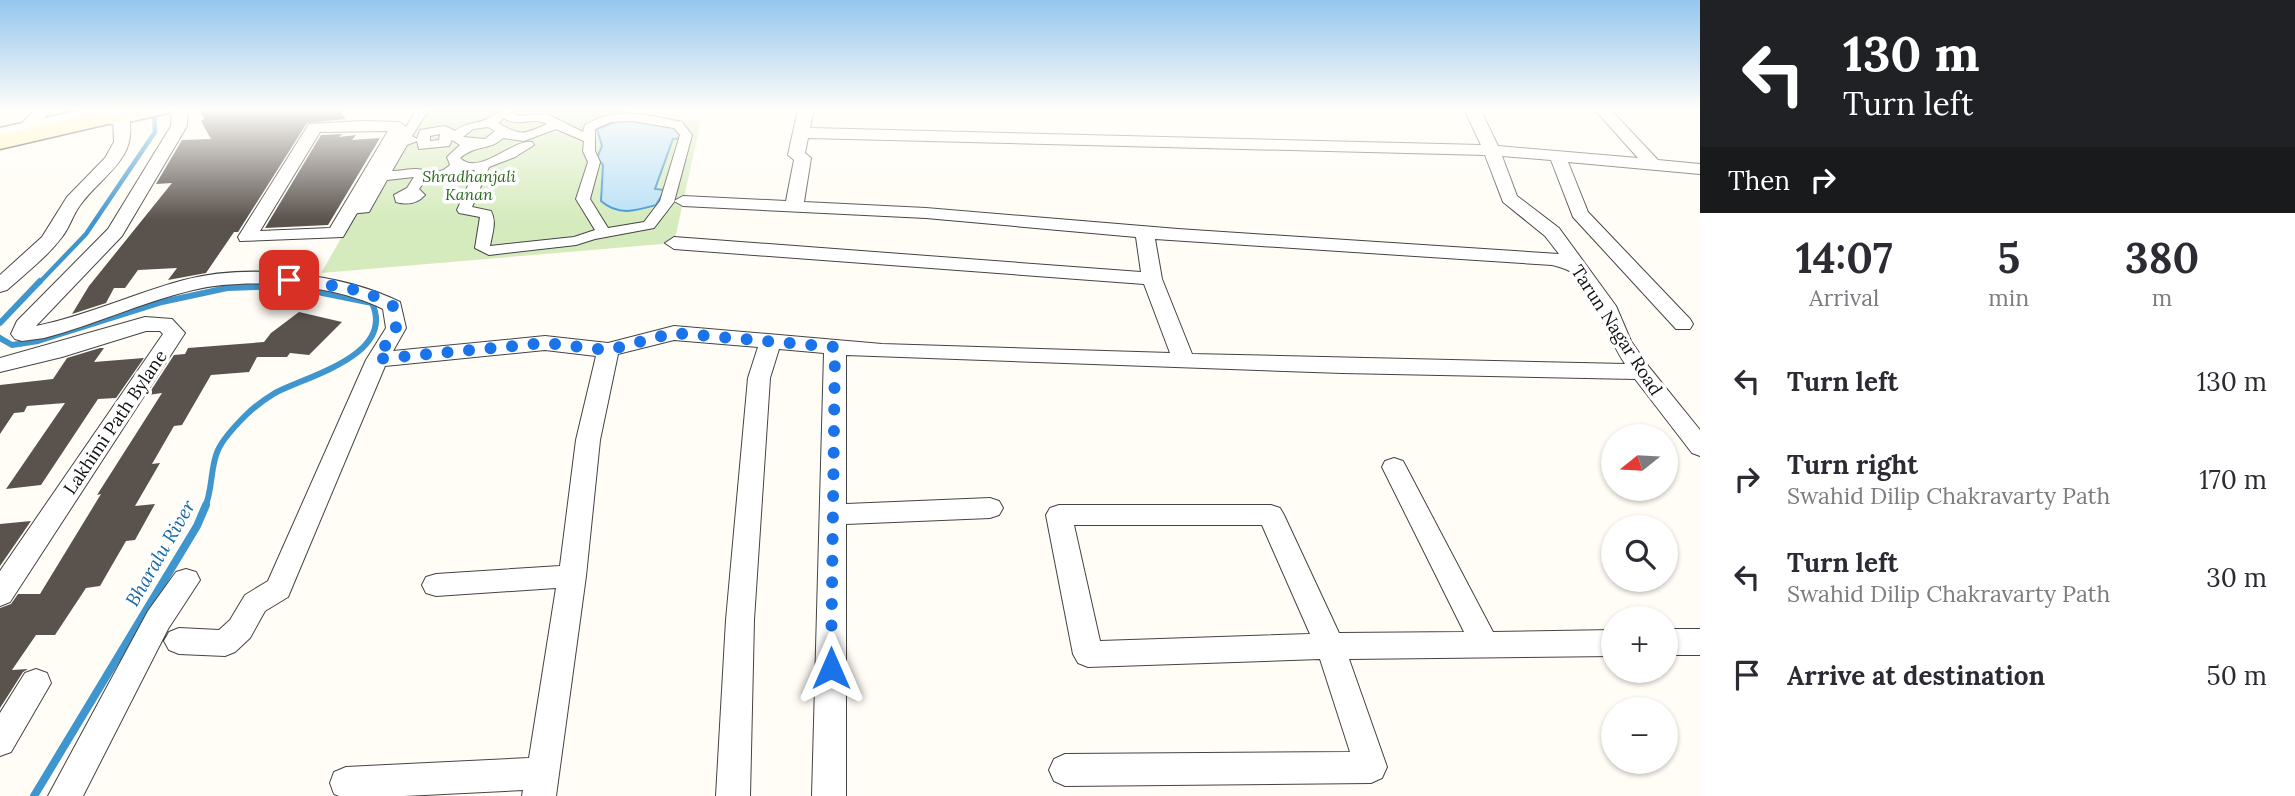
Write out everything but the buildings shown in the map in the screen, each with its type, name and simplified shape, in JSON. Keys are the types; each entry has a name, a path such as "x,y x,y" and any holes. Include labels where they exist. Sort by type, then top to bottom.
{"street":[{"path":"0,286 55,234 75,198 103,174 120,146"},
{"path":"167,146 115,232 24,326 22,334 52,328 194,284 289,280 344,288 379,297 393,306 396,328 377,359 278,589 255,603 240,629 225,643 179,641"},
{"path":"303,146 247,237 336,233 388,146"},
{"path":"350,210 364,209 400,146"},
{"path":"466,146 453,156 458,165 467,167 483,165 515,146"},
{"path":"589,146 594,162 583,199 603,232"},
{"path":"483,165 471,196 482,197 491,204 479,213 486,214 488,219 482,248 489,251 576,241 603,232 649,225 667,202 683,146"},
{"path":"794,207 803,158 796,155 798,146"},
{"path":"1336,146 1492,150 1700,169"},
{"name":"Tarun Nagar Road","path":"1490,146 1509,198 1552,232 1606,306 1621,342 1641,372 1700,447"},
{"path":"1636,146 1652,164"},
{"path":"1557,155 1579,213 1683,324"},
{"path":"375,189 407,192 421,178 449,173 458,165"},
{"path":"383,176 418,173 421,178"},
{"path":"683,201 926,213 1145,232 1555,259 1577,267"},
{"path":"1145,232 1152,279 1184,361"},
{"path":"674,243 1152,279"},
{"name":"Lakhimi Path Bylane","path":"0,365 54,352 145,324 164,324 174,333 0,594"},
{"path":"377,359 545,343 608,350 674,333 882,351 1641,372"},
{"path":"733,796 740,620 759,378 771,341"},
{"path":"829,796 835,347"},
{"path":"346,783 541,785 572,576 588,440 608,350"},
{"path":"1394,467 1485,644"},
{"path":"833,515 990,508"},
{"path":"1065,770 1371,766 1331,646 1272,515 1059,515 1088,654 1331,646 1601,643"},
{"path":"436,585 572,576"},
{"path":"65,796 158,620 186,580"},
{"path":"1678,642 1700,642"},
{"path":"0,740 36,682"}],"green space":[{"name":"Shradhanjali Kanan","path":"394,146 695,146 674,243 321,273"}],"water":[{"path":"602,146 670,146 655,189 665,190 656,205 627,211 607,206 601,201 603,165 597,158"}],"waterway":[{"name":"Bharalu River","path":"39,283 86,234 145,146"},
{"name":"Bharalu River","path":"0,323 40,281"},
{"name":"Bharalu River","path":"0,338 12,345 38,341 162,302 227,288 288,286 372,303 376,321 371,337 360,350 326,371 271,395 230,432 215,457 205,507"},
{"name":"Bharalu River","path":"34,796 197,526 206,505"}],"route":[{"path":"289,280 344,288 379,297 393,306 396,328 377,359 545,343 608,350 674,333 835,347 831,668"}]}
